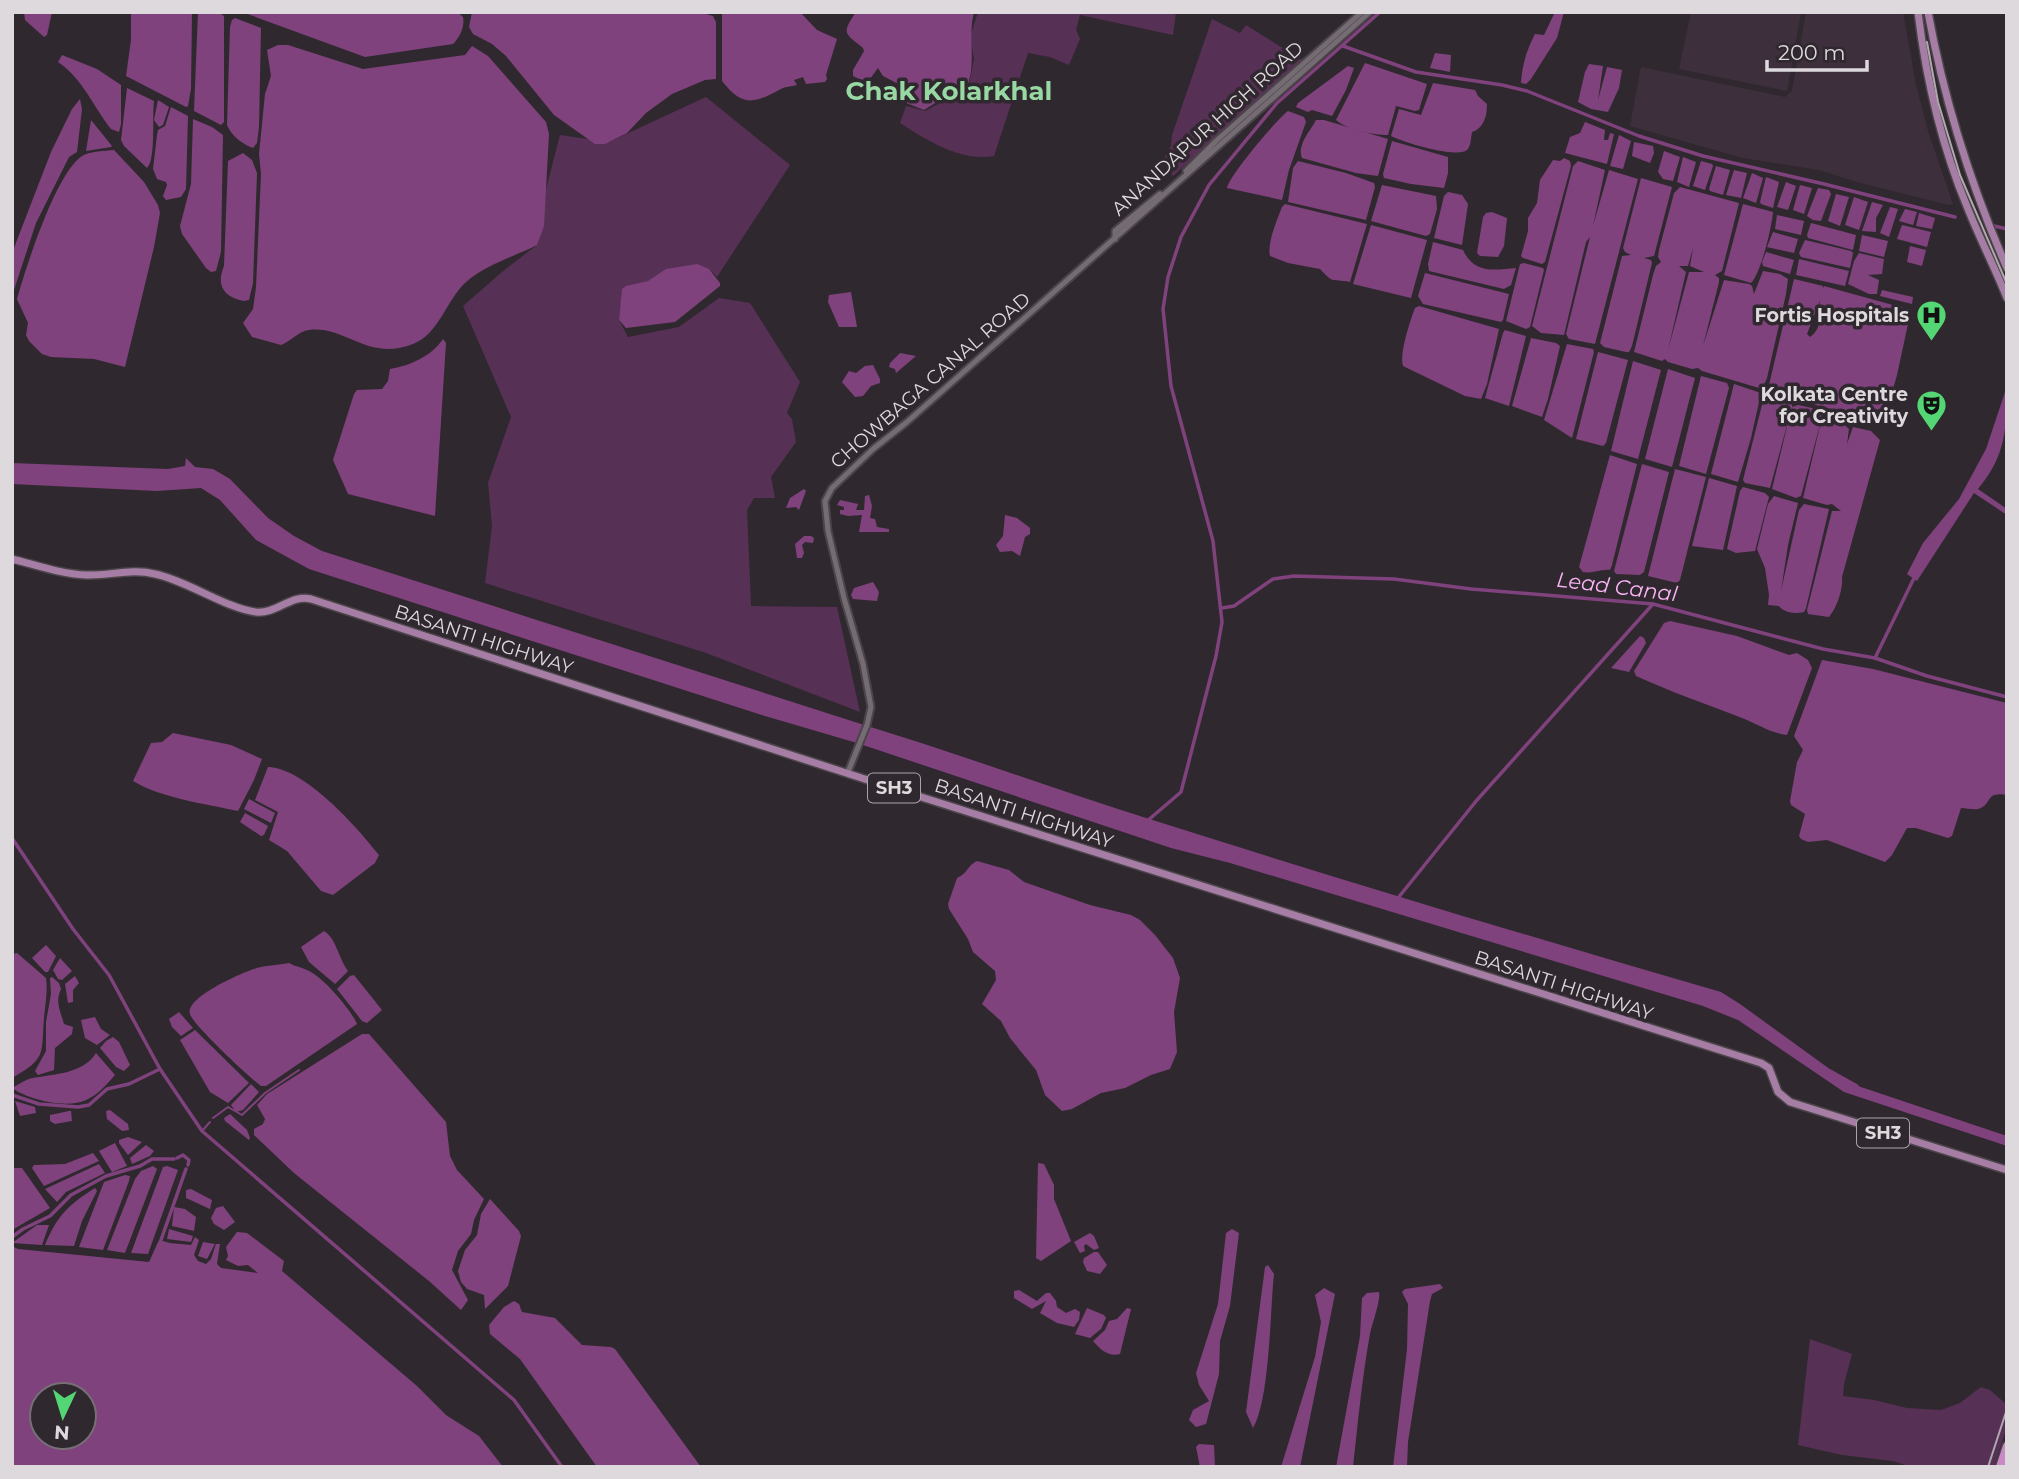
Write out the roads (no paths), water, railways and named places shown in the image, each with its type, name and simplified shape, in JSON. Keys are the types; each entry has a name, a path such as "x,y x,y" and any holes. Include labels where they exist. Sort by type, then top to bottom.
{"highway":[{"path":"2002,1467 2007,1446"}],"main road":[{"name":"ANANDAPUR HIGH ROAD","path":"1115,240 1114,233 1124,223 1176,181 1216,141 1362,12"},
{"name":"ANANDAPUR HIGH ROAD","path":"1115,240 1370,12"},
{"path":"1918,12 1929,80 1941,130 1967,208 2007,298"},
{"path":"1928,12 1954,125 1974,176 1986,222 2007,268"},
{"name":"CHOWBAGA CANAL ROAD","path":"848,772 867,725 871,707 866,677 828,530 824,508 826,495 873,449 1115,240"},
{"name":"BASANTI HIGHWAY","path":"12,559 75,574 94,575 126,570 153,573 257,612 277,609 298,597 311,599 1761,1063 1769,1068 1778,1092 1790,1102 2007,1170"},
{"path":"2002,1467 2007,1459"}],"waterway":[{"path":"1146,822 1181,792 1216,656 1222,622 1213,541 1171,386 1163,309 1168,277 1181,237 1209,185 1277,103 1380,12"},
{"path":"1343,46 1416,72 1527,91 1639,136 1703,156 1955,217"},
{"path":"1990,225 2007,229"},
{"name":"Lead Canal","path":"1222,608 1234,606 1273,579 1294,576 1394,579 1471,589 1653,604 1823,649 1875,658 1927,676 2007,697"},
{"path":"1875,658 1915,576"},
{"path":"1398,898 1477,800 1653,604"},
{"path":"12,838 73,929 109,975 160,1069 202,1131 514,1400 562,1467"},
{"path":"12,1095 39,1104 78,1107 89,1105 107,1089 129,1084 160,1069"},
{"path":"213,1118 228,1107 242,1115 265,1093 299,1070"},
{"path":"1830,1071 1857,1086"},
{"path":"202,1131 210,1122"},
{"path":"177,1158 183,1155 189,1160 188,1165"},
{"path":"12,1237 50,1216 71,1195 106,1176 140,1166 152,1159 174,1159"},
{"path":"161,1240 186,1169"}],"railway":[{"path":"1927,42 1938,102 1960,175 2007,284"},
{"path":"1988,1467 2007,1409"}],"place":[{"name":"Fortis Hospitals","path":"1932,342"},
{"name":"Kolkata Centre for Creativity","path":"1931,432"}],"district":[{"name":"Chak Kolarkhal","path":"949,91"}]}
